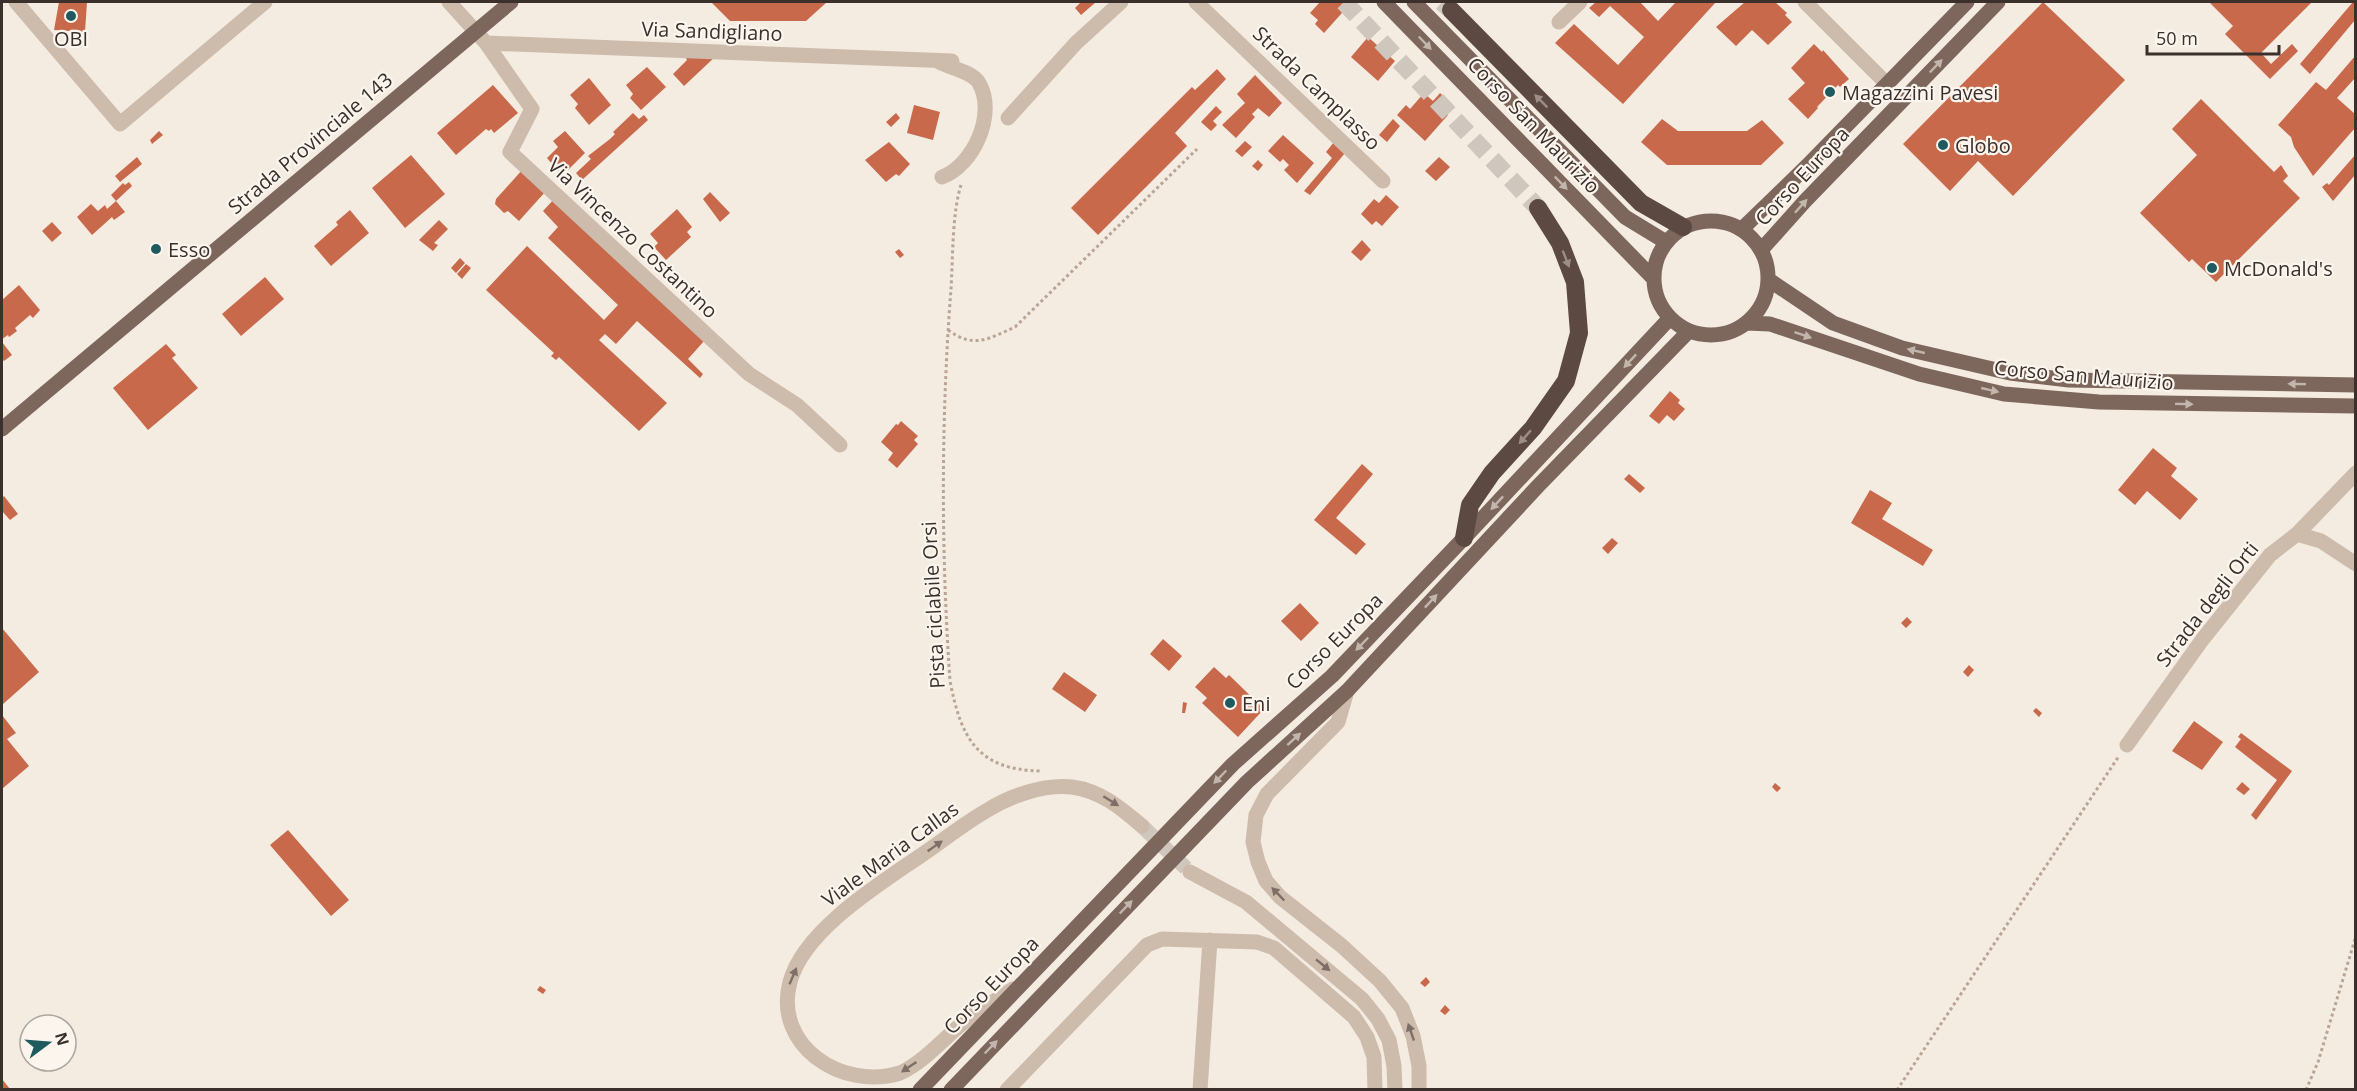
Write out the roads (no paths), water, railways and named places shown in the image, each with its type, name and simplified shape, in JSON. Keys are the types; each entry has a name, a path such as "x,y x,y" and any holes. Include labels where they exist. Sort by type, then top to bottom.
{"highway":[{"path":"1451,10 1641,202 1683,227"},
{"path":"1464,538 1470,505 1492,473 1533,428 1566,381 1579,333 1575,282 1560,243 1538,208"}],"main road":[{"name":"Strada Provinciale 143","path":"2,429 171,286 481,38 511,2"},
{"name":"Corso San Maurizio","path":"1384,2 1654,279"},
{"name":"Corso San Maurizio","path":"1414,2 1625,217 1666,242"},
{"name":"Corso Europa","path":"1742,229 1808,166 1967,2"},
{"name":"Corso Europa","path":"1762,249 1805,201 1998,2"},
{"name":"Corso Europa","path":"1654,279 1656,259 1666,242 1683,227 1713,220 1728,222 1742,229 1762,249 1769,280"},
{"path":"1654,279 1656,293 1670,318 1689,331 1709,335 1728,333 1746,324 1766,297 1769,280"},
{"name":"Corso San Maurizio","path":"1769,280 1833,323 1902,348 2010,373 2069,380 2355,385"},
{"name":"Corso Europa","path":"920,1089 1233,764 1332,676 1670,318"},
{"name":"Corso San Maurizio","path":"1746,324 1770,324 1919,374 2004,393 2109,402 2355,406"},
{"path":"951,1089 1247,782 1347,691 1539,485 1689,331"}],"street":[{"path":"16,2 120,124 265,2"},
{"path":"449,2 481,38"},
{"path":"1008,118 1076,43 1122,2"},
{"name":"Strada Camplasso","path":"1196,2 1383,181"},
{"path":"1559,22 1580,2"},
{"path":"1805,2 1887,84"},
{"name":"Via Sandigliano","path":"481,38 952,61"},
{"name":"Via Vincenzo Costantino","path":"481,38 532,109 510,152 749,374 797,405 840,445"},
{"name":"Via Sandigliano","path":"936,61 974,77 979,82 983,96 981,134 976,144 963,163 942,177"},
{"name":"Strada degli Orti","path":"2127,745 2202,640 2270,555 2297,534 2355,473"},
{"path":"2297,534 2321,541 2355,564"},
{"path":"1347,691 1338,722 1267,794 1256,815 1253,842 1266,881 1280,897 1342,946 1380,981 1402,1008 1413,1036 1419,1066 1419,1089"},
{"name":"Viale Maria Callas","path":"1023,982 968,1019 910,1066 901,1072 882,1078 850,1078 832,1073 819,1064 803,1048 787,1006 790,981 803,955 825,928 864,895 986,811 1041,789 1071,787 1096,792 1117,805 1142,826"},
{"path":"1190,872 1246,902 1362,999 1378,1019 1389,1040 1394,1066 1395,1089"},
{"path":"1007,1089 1147,945 1162,939 1257,942 1274,948 1354,1017 1367,1037 1374,1057 1375,1089"},
{"path":"1200,1089 1210,940"}],"tunnel":[{"path":"1344,2 1538,208"},
{"path":"1442,2 1451,10"},
{"path":"1142,826 1190,872"}],"place":[{"name":"OBI","path":"71,16"},
{"name":"Magazzini Pavesi","path":"1830,92"},
{"name":"Globo","path":"1943,145"},
{"name":"Esso","path":"156,249"},
{"name":"McDonald's","path":"2212,268"},
{"name":"Eni","path":"1230,703"}]}
